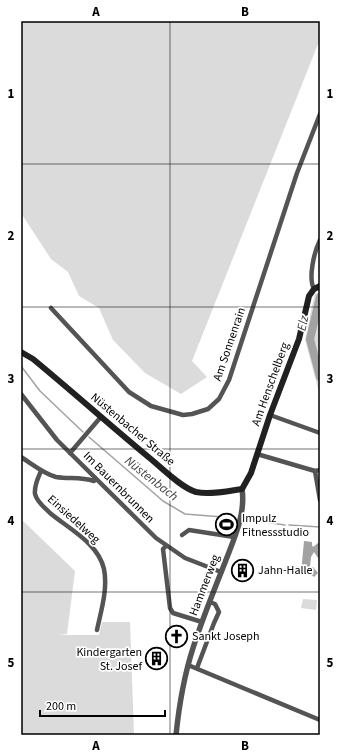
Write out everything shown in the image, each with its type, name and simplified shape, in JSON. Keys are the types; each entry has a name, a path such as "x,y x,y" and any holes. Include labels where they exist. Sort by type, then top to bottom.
{"main road":[{"name":"Am Henschelberg","path":"242,489 251,473 270,415 299,339 309,296 317,287"},
{"name":"Nüstenbacher Straße","path":"21,352 33,359 100,418 173,477 195,492 204,493 242,489"}],"street":[{"name":"Am Sonnenrain","path":"51,308 101,364 129,392 151,406 184,415 208,409 219,399 229,380 297,172 320,114"},
{"name":"Am Henschelberg","path":"317,287 311,277 315,255 320,240"},
{"name":"Im Bauernbrunnen","path":"21,394 47,429 156,538 185,558 221,572"},
{"path":"270,415 320,433"},
{"path":"70,452 100,418"},
{"path":"257,454 318,471 320,500"},
{"path":"21,457 41,471 55,477 88,479 94,481 96,479"},
{"name":"Einsiedelweg","path":"41,471 35,483 35,495 40,504 87,541 96,553 104,568 105,584 97,630"},
{"name":"Hammerweg","path":"176,735 180,699 188,665 202,622 240,522 244,499 242,489"},
{"path":"182,535 189,530 234,537"},
{"path":"166,546 164,549 170,608 174,613 202,622"},
{"path":"197,668 219,612 215,604 210,602"},
{"path":"188,665 320,720"}],"shaded area":[{"path":"21,21 320,21 320,39 192,361 207,377 181,394 145,373 113,340 99,308 79,296 68,272 51,259 21,213"},
{"path":"320,292 320,396 305,340 315,294"},
{"path":"21,519 75,571 67,634 59,635 99,635 102,622 130,622 134,735 21,735"},
{"path":"304,541 312,542 313,547 318,543 320,544 320,557 318,558 314,552 311,557 310,567 313,567 318,573 314,577 309,573 301,573"},
{"path":"303,599 317,600 316,610 301,608"}],"waterway":[{"name":"Elz","path":"320,297 310,339 320,377"},
{"name":"Nüstenbach","path":"21,366 40,391 83,432"},
{"name":"Nüstenbach","path":"89,437 163,501 185,514 235,518"},
{"name":"Nüstenbach","path":"243,519 285,525"},
{"name":"Nüstenbach","path":"289,525 320,527"}],"place":[{"name":"Impulz Fitnessstudio","path":"227,525"},
{"name":"Jahn-Halle","path":"242,570"},
{"name":"Sankt Joseph","path":"176,636"},
{"name":"Kindergarten St. Josef","path":"157,659"}]}
